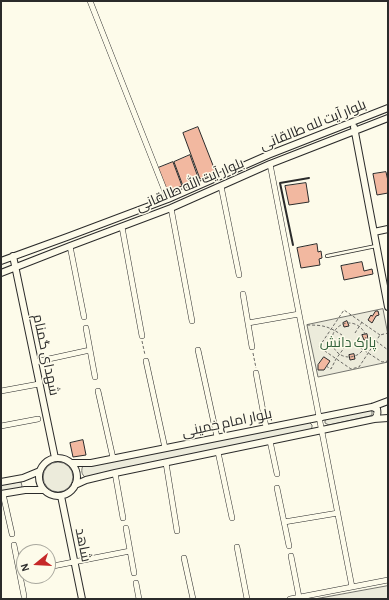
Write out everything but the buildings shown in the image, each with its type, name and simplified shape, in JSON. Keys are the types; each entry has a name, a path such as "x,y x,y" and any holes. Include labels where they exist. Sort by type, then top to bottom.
{"street":[{"path":"90,1 168,199"},
{"name":"بلوار آیت لله طالقانی","path":"1,261 168,199 268,155 388,108"},
{"name":"بلوار آیت الله طالقانی","path":"1,272 171,208 270,164 388,118"},
{"path":"353,122 388,306"},
{"path":"270,164 352,587"},
{"path":"221,186 239,276"},
{"path":"171,208 192,321"},
{"path":"122,227 142,336"},
{"path":"374,232 388,229"},
{"path":"70,246 84,317"},
{"name":"شهدای گمنام","path":"13,256 55,458"},
{"path":"243,294 252,347"},
{"path":"248,323 299,314"},
{"path":"86,328 95,377"},
{"path":"35,362 90,350"},
{"path":"198,350 217,437"},
{"path":"146,361 165,448"},
{"path":"256,373 266,427"},
{"path":"1,391 39,384"},
{"path":"98,391 113,458"},
{"name":"بلوار امام خمینی","path":"70,463 91,463 372,407 388,401"},
{"path":"372,407 378,412 377,417 374,419"},
{"name":"بلوار امام خمینی","path":"75,485 86,480 115,473 374,419 388,418"},
{"path":"1,426 38,419"},
{"path":"270,441 277,474"},
{"path":"218,452 232,518"},
{"path":"55,458 60,458 70,463 74,468 77,480 72,490 67,494 55,496 48,494 43,490 39,478 40,471 45,463 55,458"},
{"path":"166,463 177,531"},
{"path":"1,482 23,478 40,471"},
{"path":"115,473 123,518"},
{"path":"277,488 290,546"},
{"path":"12,534 2,494 25,490 43,490"},
{"name":"شاهد","path":"61,496 82,599"},
{"path":"284,522 338,513"},
{"path":"126,528 134,573"},
{"path":"14,545 16,552"},
{"path":"237,547 247,599"},
{"path":"56,565 130,551"},
{"path":"291,556 299,597"},
{"path":"184,558 193,599"},
{"path":"290,599 388,580"},
{"path":"136,583 139,599"},
{"path":"23,584 24,596"}],"lane":[{"path":"327,256 377,246"}],"path":[{"path":"380,335 344,310 319,347 351,369 358,367 380,335 388,333"},
{"path":"355,333 358,326 362,322"},
{"path":"348,324 358,326 365,335 366,340 363,350 359,354 350,357 340,354 334,346 333,336 335,331 339,327 348,324"},
{"path":"302,326 308,325 332,328 342,335"},
{"path":"142,336 146,361"},
{"path":"376,341 388,350"},
{"path":"356,345 382,362 388,361"},
{"path":"252,347 256,373"},
{"path":"326,366 331,369 344,348"}],"green space":[{"name":"پارک دانش","path":"383,309 388,335 388,362 318,377 307,325"},
{"path":"371,410 372,415 370,416 329,425 325,423 326,419"},
{"path":"309,422 312,425 311,430 86,478 82,472 83,465"},
{"path":"58,462 69,466 73,477 69,488 58,492 47,488 43,477 47,466"},
{"path":"21,482 21,488 1,491 1,485"},
{"path":"388,586 388,599 315,599"}],"wall":[{"path":"293,245 280,183 309,178"}]}
